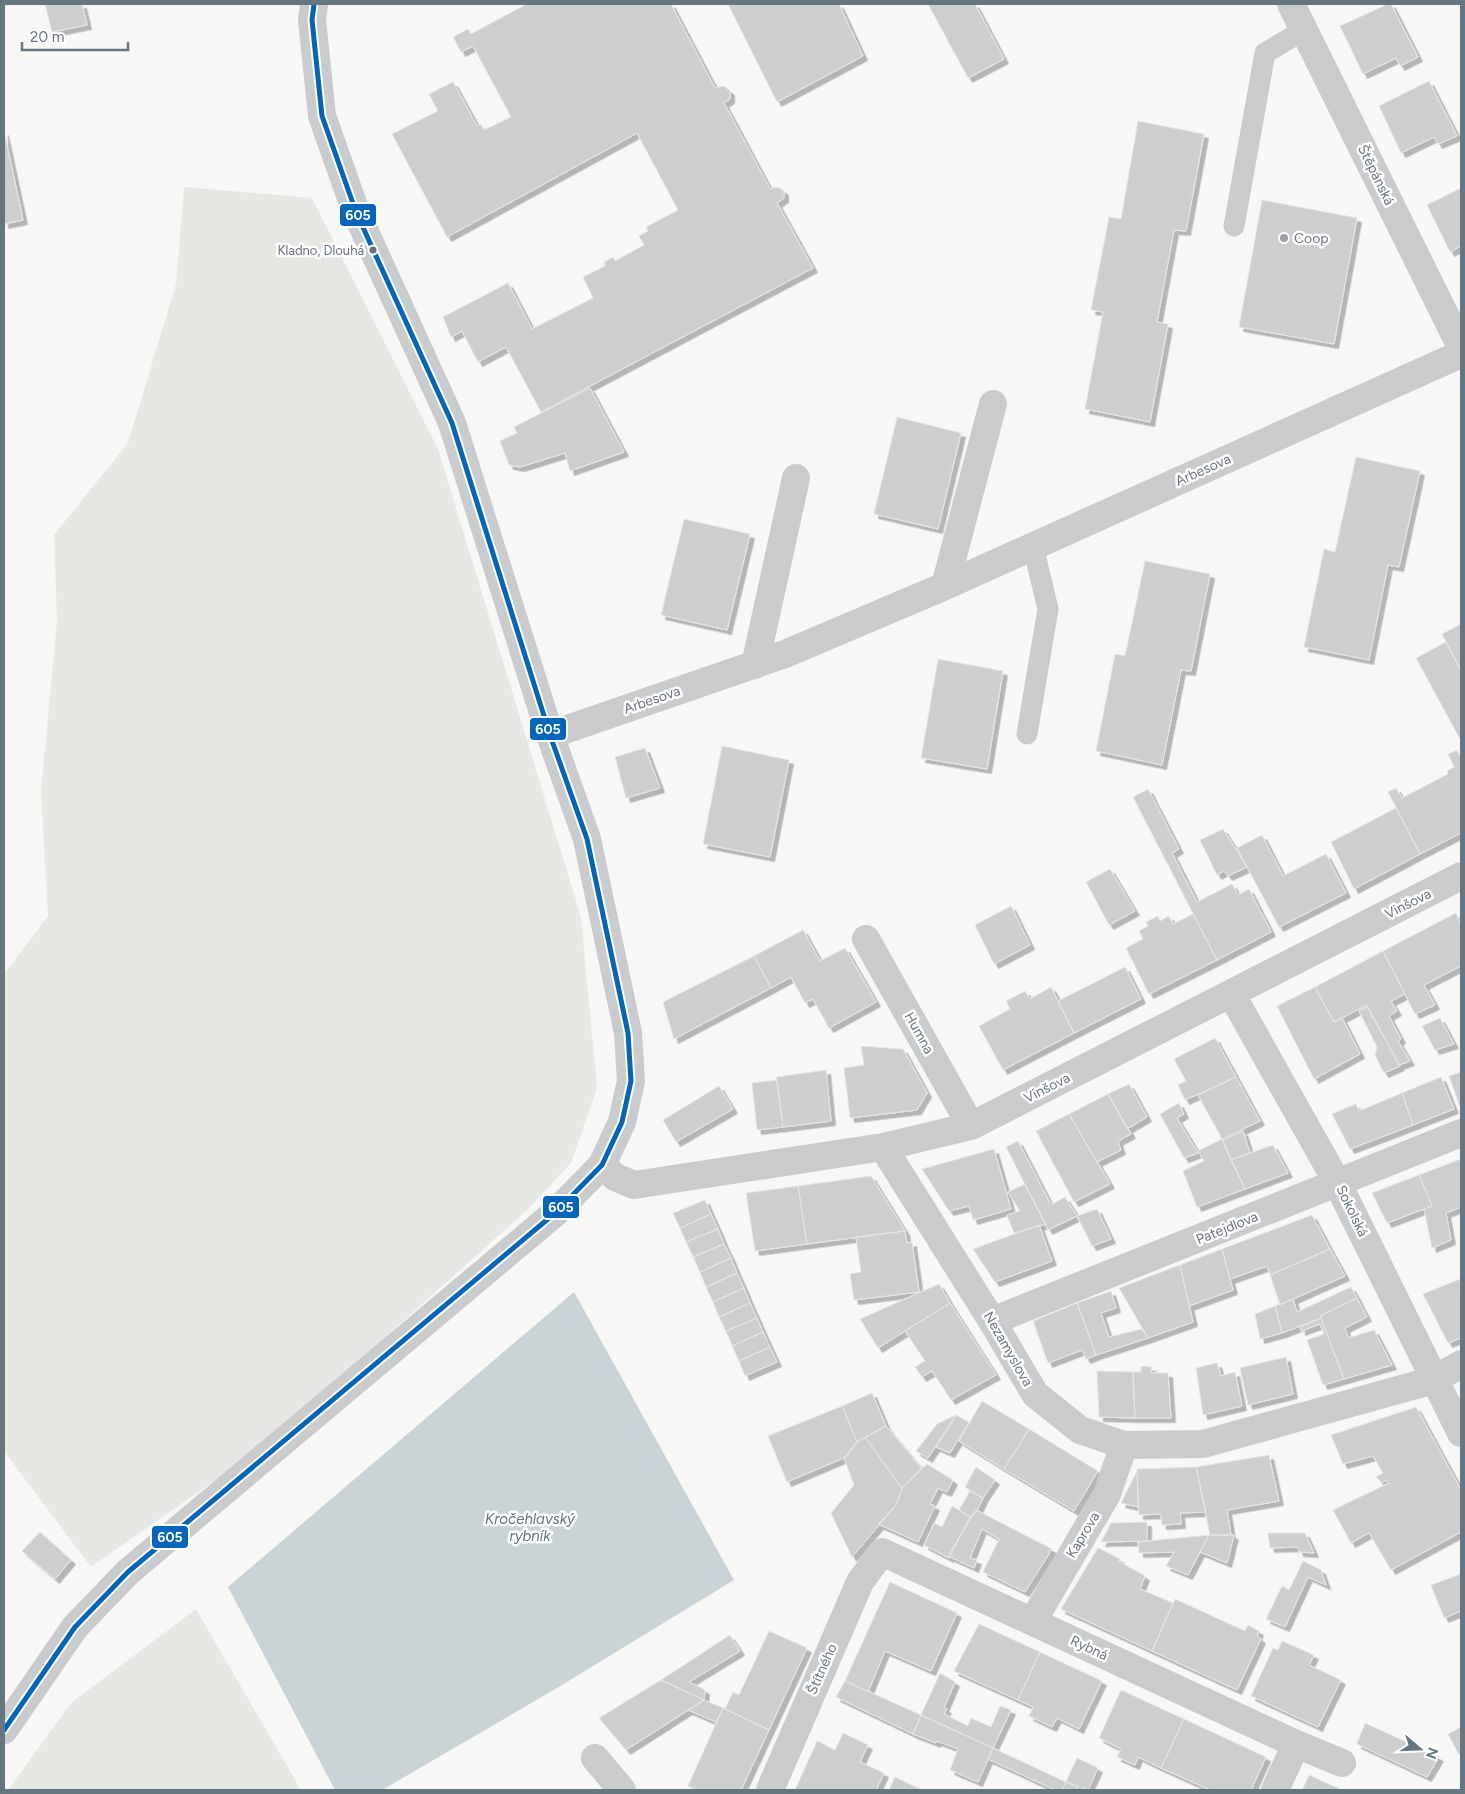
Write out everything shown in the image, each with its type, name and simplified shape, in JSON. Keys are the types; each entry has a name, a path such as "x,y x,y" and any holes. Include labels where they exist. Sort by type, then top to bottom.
{"street":[{"path":"4,1730 75,1627 128,1572 555,1213 602,1165 622,1122 632,1081 628,1033 587,839 550,735 452,423 356,212 322,116 312,20 314,4"},
{"name":"Štěpánská","path":"1291,4 1461,347"},
{"name":"Arbesova","path":"550,735 755,665 945,586 1461,354"},
{"path":"945,586 993,404"},
{"path":"755,665 796,478"},
{"name":"Vinšova","path":"602,1165 615,1177 634,1184 883,1147 971,1126 1232,995 1461,876"},
{"name":"Humna","path":"866,939 971,1126"},
{"name":"Sokolská","path":"1232,995 1338,1184 1461,1433"},
{"name":"Patejdlova","path":"992,1321 1338,1184 1461,1133"},
{"name":"Nezamyslova","path":"883,1147 992,1321 1035,1394 1080,1430 1124,1445 1204,1444 1434,1380 1461,1364"},
{"name":"Kaprova","path":"1033,1621 1107,1494 1124,1445"},
{"name":"Rybná","path":"882,1552 1296,1744 1342,1763"},
{"name":"Štítného","path":"770,1790 860,1582 882,1552"},
{"path":"1276,1790 1296,1744"},
{"path":"595,1758 622,1790"}],"lane":[{"path":"1234,226 1265,53 1304,30"},
{"path":"1027,734 1048,609 1033,546"}],"shaded area":[{"path":"184,187 312,198 438,449 581,917 597,1088 571,1163 528,1209 264,1446 91,1567 4,1451 4,974 48,916 41,791 57,621 54,535 128,443 176,284"},
{"path":"196,1609 301,1790 8,1790 71,1703"}],"water":[{"name":"Kročehlavský rybník","path":"574,1292 734,1580 557,1688 382,1790 335,1790 228,1587"}],"building":[{"path":"45,4 82,4 87,25 52,32"},
{"path":"527,4 671,4 715,88 724,86 730,91 730,99 724,103 770,189 778,187 784,191 784,198 777,203 813,268 541,412 506,347 478,362 462,331 451,337 443,317 508,283 532,329 593,298 583,277 605,266 604,262 613,257 615,261 644,245 639,236 648,231 646,227 678,210 637,133 447,237 392,134 438,111 429,94 453,82 477,126 481,124 484,130 511,117 473,46 461,52 453,37 468,29 471,34"},
{"path":"728,4 839,4 863,56 777,102"},
{"path":"928,4 975,4 1004,59 968,78"},
{"path":"1391,4 1418,57 1400,66 1396,58 1363,74 1340,26"},
{"path":"1429,81 1457,136 1438,144 1434,137 1401,153 1379,106"},
{"path":"1138,121 1204,134 1186,231 1174,230 1157,322 1168,324 1150,422 1085,409 1103,312 1091,310 1109,217 1121,219"},
{"path":"4,131 23,220 4,224"},
{"path":"1461,188 1461,246 1450,252 1427,205"},
{"path":"1262,200 1357,218 1334,344 1239,327"},
{"path":"590,388 624,452 570,471 565,453 520,467 509,465 500,441 517,433 514,427"},
{"path":"897,417 961,433 938,529 874,514"},
{"path":"1356,457 1420,471 1399,567 1388,565 1369,660 1304,647 1324,549 1335,552"},
{"path":"684,519 750,534 727,630 661,615"},
{"path":"1145,561 1210,574 1191,671 1181,670 1162,765 1096,751 1115,654 1125,656"},
{"path":"1461,624 1461,670 1442,634"},
{"path":"1446,642 1461,671 1461,741 1416,658"},
{"path":"938,659 1003,671 987,769 921,758"},
{"path":"722,746 789,760 770,857 703,844"},
{"path":"645,748 660,788 626,798 615,757"},
{"path":"1457,750 1461,758 1461,833 1420,854 1388,792 1396,788 1402,798 1448,774 1447,771 1454,767 1448,754"},
{"path":"1148,789 1179,849 1172,853 1197,902 1232,884 1238,895 1249,889 1271,932 1217,960 1133,797"},
{"path":"1396,808 1420,854 1354,889 1331,842"},
{"path":"1223,829 1247,867 1228,876 1224,871 1217,875 1200,840"},
{"path":"1262,835 1283,876 1326,854 1346,893 1279,927 1237,848"},
{"path":"1110,869 1135,911 1109,925 1086,882"},
{"path":"1011,906 1030,945 994,964 975,925"},
{"path":"1456,913 1461,925 1461,966 1424,985 1435,1005 1415,1014 1383,951"},
{"path":"1193,914 1217,960 1149,994 1126,948 1143,939 1139,931 1148,926 1146,922 1158,916 1160,921 1169,916 1173,924"},
{"path":"803,930 820,961 845,948 876,1002 829,1028 813,999 805,1003 791,977 771,988 754,956"},
{"path":"1383,951 1405,994 1391,1001 1397,1011 1389,1016 1401,1039 1398,1041 1410,1061 1399,1065 1367,1005 1334,1022 1315,987"},
{"path":"754,956 771,988 674,1039 663,1002"},
{"path":"1125,967 1141,999 1074,1033 1058,1001"},
{"path":"1051,987 1074,1033 1003,1070 979,1026 1010,1009 1006,1001 1025,991 1030,999"},
{"path":"1315,987 1334,1022 1342,1018 1360,1054 1314,1079 1277,1006"},
{"path":"1367,1007 1400,1066 1384,1073 1375,1055 1377,1047 1359,1011"},
{"path":"1440,1018 1454,1044 1435,1050 1422,1026"},
{"path":"1215,1038 1236,1077 1185,1100 1178,1085 1186,1081 1174,1059"},
{"path":"861,1046 903,1049 927,1093 917,1110 850,1118 844,1068 864,1065"},
{"path":"826,1070 831,1121 783,1127 776,1077"},
{"path":"1461,1072 1461,1106 1460,1107 1449,1076"},
{"path":"1236,1077 1260,1121 1222,1139 1198,1095"},
{"path":"1441,1077 1454,1109 1413,1125 1402,1093"},
{"path":"777,1080 783,1127 757,1130 752,1083"},
{"path":"1129,1084 1147,1117 1127,1129 1108,1094"},
{"path":"719,1086 733,1109 676,1142 663,1120"},
{"path":"1402,1093 1413,1125 1350,1149 1332,1114 1356,1104 1359,1111"},
{"path":"1108,1094 1131,1134 1118,1141 1121,1150 1097,1162 1069,1114"},
{"path":"1179,1103 1184,1114 1177,1118 1198,1153 1184,1158 1160,1114"},
{"path":"1069,1114 1110,1184 1074,1202 1036,1131"},
{"path":"1243,1131 1250,1153 1231,1160 1222,1141"},
{"path":"1222,1139 1245,1189 1197,1207 1183,1171 1204,1161 1198,1151"},
{"path":"1018,1141 1051,1205 1065,1197 1077,1216 1048,1230 1006,1147"},
{"path":"1273,1145 1288,1173 1245,1189 1231,1160"},
{"path":"994,1149 1011,1209 973,1220 969,1206 949,1211 922,1169"},
{"path":"1461,1159 1461,1207 1446,1213 1451,1240 1432,1248 1424,1209 1432,1206 1419,1175"},
{"path":"1419,1175 1432,1206 1387,1223 1372,1193"},
{"path":"871,1176 905,1231 807,1244 798,1186"},
{"path":"1025,1184 1046,1224 1014,1233 1007,1215 1020,1211 1008,1192"},
{"path":"798,1186 807,1244 755,1251 746,1193"},
{"path":"705,1200 711,1214 680,1228 673,1213"},
{"path":"1097,1209 1111,1239 1092,1246 1077,1216"},
{"path":"711,1214 718,1229 686,1242 680,1228"},
{"path":"1312,1215 1330,1249 1270,1275 1267,1266 1230,1279 1222,1249"},
{"path":"1039,1225 1052,1261 995,1282 973,1249"},
{"path":"718,1229 724,1244 693,1257 686,1242"},
{"path":"905,1231 907,1243 912,1242 919,1292 854,1300 850,1274 861,1272 856,1237"},
{"path":"724,1244 731,1258 700,1272 693,1257"},
{"path":"1222,1249 1233,1290 1189,1306 1180,1265"},
{"path":"1330,1249 1345,1276 1280,1305 1270,1275"},
{"path":"731,1258 737,1273 706,1287 700,1272"},
{"path":"1180,1265 1193,1322 1148,1338 1119,1288"},
{"path":"737,1273 744,1288 713,1302 706,1287"},
{"path":"1460,1279 1461,1338 1448,1343 1423,1294"},
{"path":"939,1284 950,1303 878,1348 860,1319"},
{"path":"1351,1287 1357,1298 1320,1316 1321,1318 1282,1333 1275,1306 1293,1299 1297,1312"},
{"path":"744,1288 750,1303 719,1317 713,1302"},
{"path":"1111,1291 1116,1308 1101,1313 1109,1337 1142,1329 1148,1338 1096,1355 1077,1303"},
{"path":"1357,1298 1367,1317 1345,1328 1348,1338 1374,1330 1392,1365 1344,1379 1320,1316"},
{"path":"750,1303 757,1318 726,1331 719,1317"},
{"path":"950,1303 996,1375 951,1400 932,1371 922,1377 915,1367 925,1361 905,1331"},
{"path":"1077,1303 1096,1355 1086,1359 1082,1350 1048,1363 1033,1321"},
{"path":"1275,1306 1282,1333 1260,1339 1255,1314"},
{"path":"757,1318 763,1332 732,1346 726,1331"},
{"path":"1321,1318 1344,1379 1323,1385 1307,1340 1324,1334 1320,1324 1301,1331 1301,1327"},
{"path":"763,1332 770,1347 739,1361 732,1346"},
{"path":"770,1347 777,1362 745,1376 739,1361"},
{"path":"1286,1357 1293,1394 1248,1405 1240,1368"},
{"path":"1217,1363 1221,1376 1235,1372 1242,1406 1203,1415 1196,1368"},
{"path":"1141,1366 1152,1367 1151,1373 1168,1373 1171,1418 1135,1418 1133,1372 1141,1372"},
{"path":"1097,1371 1133,1372 1135,1418 1099,1417"},
{"path":"872,1393 886,1426 857,1442 842,1406"},
{"path":"982,1401 1029,1429 1004,1469 959,1441"},
{"path":"842,1406 857,1442 846,1457 787,1482 768,1436"},
{"path":"1416,1407 1461,1490 1461,1532 1391,1570 1369,1533 1351,1543 1333,1510 1389,1483 1387,1480 1382,1483 1376,1477 1383,1473 1373,1456 1343,1464 1331,1435"},
{"path":"956,1415 928,1458 916,1451 937,1424"},
{"path":"956,1415 969,1422 950,1453 936,1447"},
{"path":"886,1426 921,1468 902,1488 865,1437"},
{"path":"1029,1429 1098,1471 1074,1511 1004,1469"},
{"path":"865,1437 902,1488 896,1505 852,1557 831,1513 854,1485 844,1458 857,1442"},
{"path":"1269,1455 1279,1501 1227,1510 1231,1535 1210,1535 1196,1467"},
{"path":"927,1464 953,1480 947,1492 938,1488 930,1504 935,1506 918,1542 878,1524 896,1505 902,1488"},
{"path":"976,1467 995,1480 983,1498 965,1487"},
{"path":"1196,1467 1206,1512 1180,1513 1181,1524 1162,1525 1161,1514 1139,1515 1137,1469"},
{"path":"1137,1471 1138,1507 1121,1503"},
{"path":"970,1491 983,1498 977,1511 970,1517 959,1510"},
{"path":"952,1506 970,1517 949,1558 924,1545 934,1523 942,1527"},
{"path":"976,1510 1052,1549 1025,1592 983,1572 999,1539 982,1529 970,1558 977,1560 974,1568 948,1556"},
{"path":"1147,1522 1147,1541 1101,1542 1111,1523"},
{"path":"40,1532 71,1560 55,1579 22,1551"},
{"path":"1268,1533 1305,1533 1314,1553 1299,1552 1298,1547 1270,1548"},
{"path":"1209,1535 1234,1535 1227,1563 1200,1552"},
{"path":"1209,1535 1188,1575 1166,1566 1174,1552 1139,1553 1138,1542"},
{"path":"1098,1548 1120,1559 1118,1561 1145,1576 1140,1589 1173,1603 1152,1651 1061,1609"},
{"path":"1303,1561 1321,1570 1326,1585 1308,1577 1285,1627 1266,1619 1282,1586 1289,1590"},
{"path":"1461,1574 1461,1611 1444,1618 1431,1585"},
{"path":"890,1582 957,1613 931,1671 885,1651 868,1692 845,1681"},
{"path":"1175,1599 1245,1631 1248,1625 1259,1631 1257,1636 1261,1639 1237,1690 1152,1651"},
{"path":"979,1624 1040,1652 1018,1700 954,1671"},
{"path":"769,1631 807,1648 769,1730 725,1709 733,1692 739,1695"},
{"path":"730,1635 740,1651 689,1682 705,1690 704,1700 661,1680"},
{"path":"1282,1641 1314,1655 1309,1665 1341,1680 1318,1727 1251,1696 1273,1648 1278,1650"},
{"path":"1040,1652 1102,1681 1079,1729 1057,1718 1052,1727 1029,1716 1033,1707 1018,1700"},
{"path":"940,1673 955,1682 944,1708 947,1709 944,1714 968,1726 971,1718 991,1727 1000,1706 1011,1710 993,1748 921,1715"},
{"path":"661,1680 704,1700 626,1750 599,1718"},
{"path":"845,1681 921,1715 913,1734 836,1697"},
{"path":"1121,1690 1184,1719 1161,1768 1138,1757 1135,1765 1117,1757 1121,1749 1099,1738"},
{"path":"704,1700 723,1708 716,1722 688,1710"},
{"path":"723,1708 769,1730 741,1790 697,1790 688,1786"},
{"path":"921,1715 993,1748 978,1782 950,1770 958,1749 913,1734"},
{"path":"1184,1719 1266,1757 1251,1790 1210,1790 1161,1768"},
{"path":"1365,1723 1439,1757 1427,1777 1357,1744"},
{"path":"1461,1727 1461,1754 1459,1755 1448,1734"},
{"path":"843,1733 868,1745 860,1762 884,1773 876,1790 795,1790 817,1741 835,1750"},
{"path":"993,1748 1066,1782 1062,1790 1055,1790 988,1759"},
{"path":"1077,1758 1098,1768 1088,1790 1066,1782"},
{"path":"1309,1775 1342,1790 1302,1790"},
{"path":"895,1777 922,1790 889,1790"},
{"path":"1066,1782 1078,1787 1076,1790 1062,1790"}],"transit line":[{"name":"605","path":"4,1730 75,1627 128,1572 555,1213 602,1165 622,1122 631,1081 628,1033 587,839 550,735 452,423 356,212 322,116 312,20 314,4"}],"place":[{"name":"Coop","path":"1284,238"},
{"name":"Kladno, Dlouhá","path":"373,250"}]}
